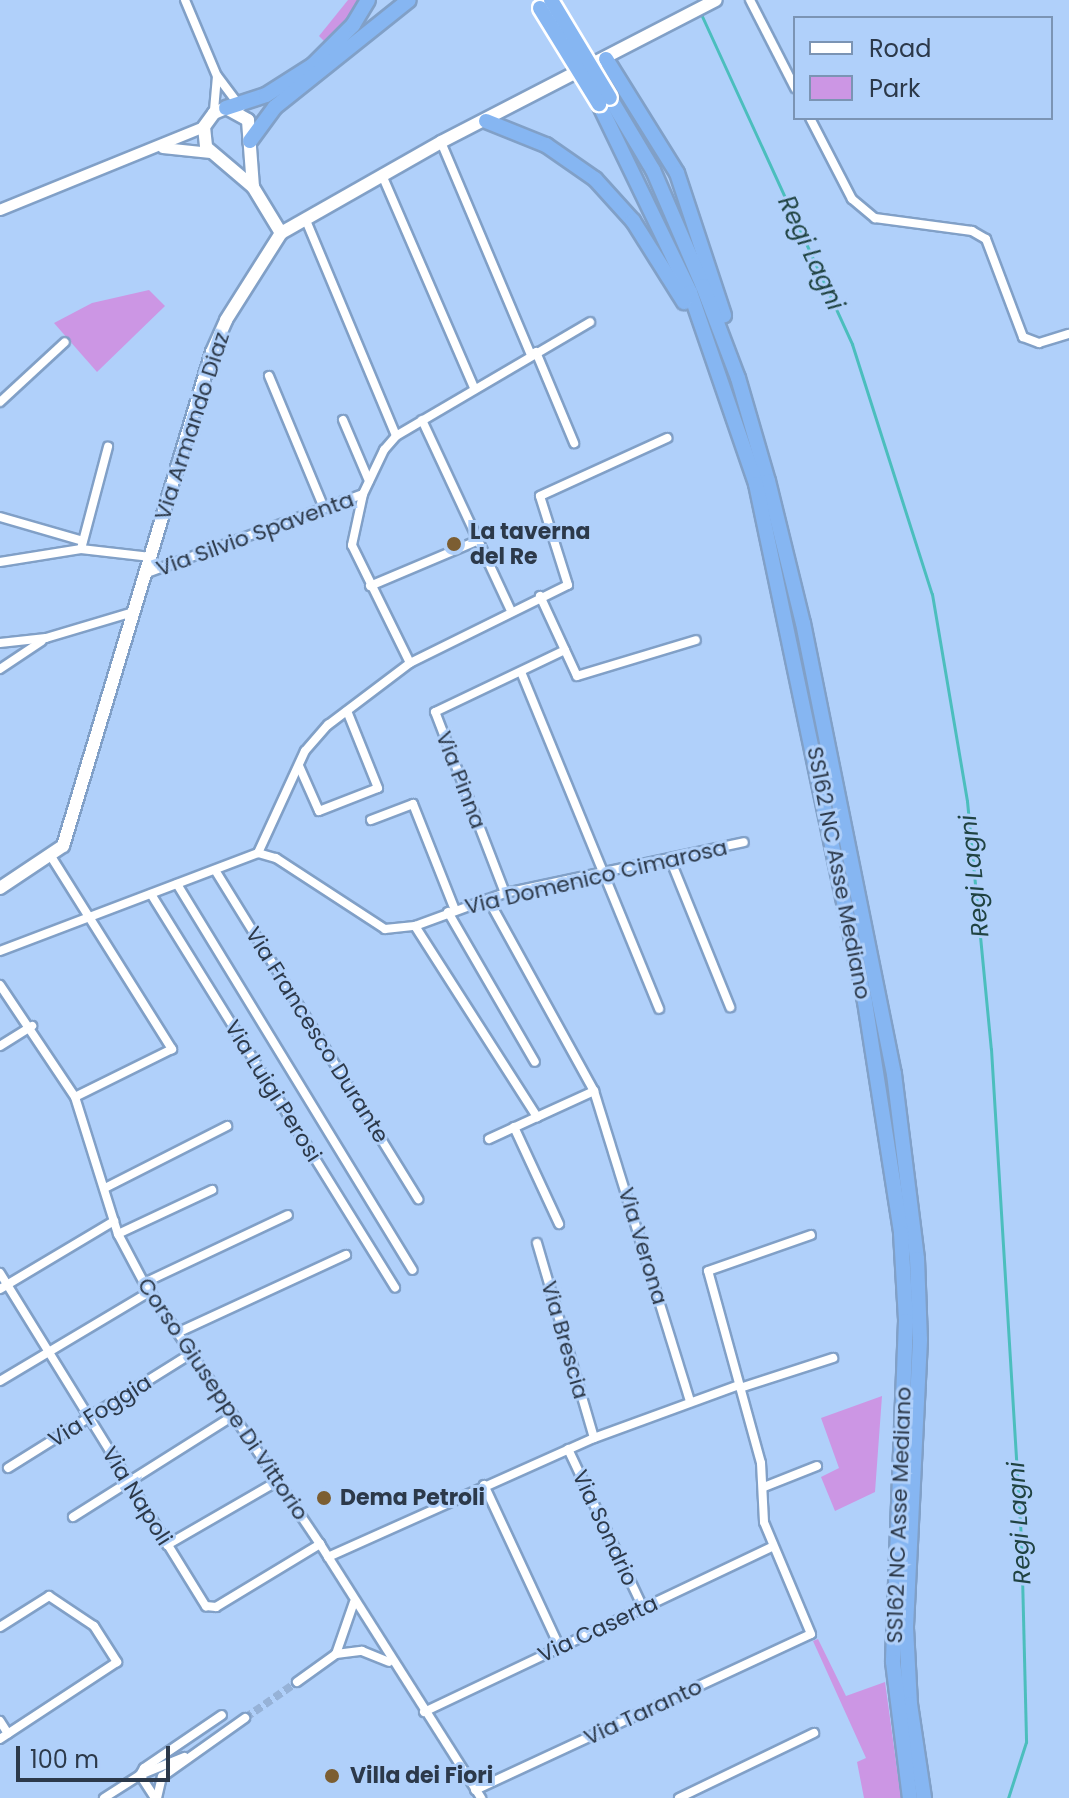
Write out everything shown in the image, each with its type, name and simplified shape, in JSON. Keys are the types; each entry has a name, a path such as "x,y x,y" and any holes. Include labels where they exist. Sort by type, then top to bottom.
{"highway":[{"path":"231,109 266,95 313,65 353,25 368,0"},
{"path":"250,141 275,107 409,0"},
{"name":"SS162 NC Asse Mediano","path":"542,3 604,101 653,170 738,378 803,623 909,1168 920,1340 906,1628 910,1704 924,1798"},
{"path":"606,59 677,173 692,209 738,378"},
{"name":"SS162 NC Asse Mediano","path":"604,101 690,292 756,484 790,627 890,1138 906,1321 893,1662 910,1798"},
{"path":"486,121 546,145 595,179 633,221 678,289 724,389"}],"main road":[{"name":"Via Armando Diaz","path":"52,858 66,836 212,352 226,320 281,233 441,142 716,0"},
{"path":"253,187 250,141 231,109 204,127 211,153 223,159 253,187 281,233"},
{"path":"223,159 243,152 250,141"},
{"path":"0,888 52,858"}],"street":[{"path":"185,0 231,109"},
{"path":"750,0 793,84"},
{"path":"217,76 231,109"},
{"path":"811,120 852,199 875,218 972,231 986,239 1023,337 1039,343 1069,334"},
{"path":"0,210 204,127"},
{"path":"441,142 574,443"},
{"path":"149,150 177,146 211,153"},
{"path":"382,175 474,388"},
{"path":"305,218 396,436"},
{"path":"410,663 352,545 363,494 369,481 396,436 590,322"},
{"path":"0,402 65,342"},
{"path":"269,376 324,508"},
{"path":"343,420 369,481"},
{"path":"422,420 510,609"},
{"path":"0,951 258,853 305,751 347,711 410,663 510,609 568,585 540,496 667,438"},
{"path":"82,545 108,447"},
{"name":"Via Silvio Spaventa","path":"147,573 363,494"},
{"path":"0,517 82,545 151,557"},
{"path":"370,586 479,540"},
{"path":"0,562 82,545"},
{"path":"540,596 577,676 696,640"},
{"path":"0,643 46,638 133,612"},
{"path":"0,669 46,638"},
{"name":"Via Pinna","path":"505,893 435,712 565,650"},
{"path":"521,672 599,874 659,1009"},
{"path":"299,766 319,811 378,788 347,711"},
{"path":"371,820 413,804 451,911"},
{"name":"Via Domenico Cimarosa","path":"258,853 276,858 385,929 415,926 505,893 744,842"},
{"path":"52,858 92,914 172,1049 75,1097"},
{"path":"670,859 730,1007"},
{"name":"Via Francesco Durante","path":"215,870 418,1199"},
{"path":"177,884 413,1270"},
{"name":"Via Luigi Perosi","path":"151,894 395,1288"},
{"name":"Via Verona","path":"488,899 594,1091 690,1401"},
{"name":"Via Domenico Cimarosa","path":"451,911 535,1062"},
{"path":"415,926 537,1117"},
{"name":"Corso Giuseppe Di Vittorio","path":"0,985 32,1026 75,1097 118,1234 147,1287 320,1544 392,1664 481,1798"},
{"path":"0,1046 32,1026"},
{"path":"489,1139 594,1091"},
{"path":"105,1188 227,1126"},
{"path":"514,1127 559,1224"},
{"path":"118,1234 212,1190"},
{"path":"0,1381 147,1287 288,1215"},
{"path":"4,1287 114,1221"},
{"path":"771,1547 764,1522 764,1487 708,1271 811,1235"},
{"name":"Via Brescia","path":"537,1243 594,1438"},
{"path":"179,1332 346,1255"},
{"name":"Via Napoli","path":"0,1273 4,1287 49,1350 203,1603 211,1608 320,1544"},
{"name":"Via Foggia","path":"8,1468 192,1353"},
{"path":"328,1557 594,1438 690,1401 833,1358"},
{"path":"73,1517 233,1416"},
{"name":"Via Sondrio","path":"568,1449 643,1608"},
{"path":"764,1487 817,1466"},
{"path":"167,1545 276,1482"},
{"path":"484,1485 560,1648"},
{"name":"Via Caserta","path":"424,1712 771,1547"},
{"name":"Via Taranto","path":"475,1790 811,1634 771,1547"},
{"path":"0,1627 49,1596 94,1626 117,1662 4,1737 0,1721"},
{"path":"336,1654 354,1601"},
{"path":"297,1682 336,1654 362,1651 392,1664"},
{"path":"104,1798 222,1715"},
{"path":"156,1798 162,1777 245,1718"},
{"path":"679,1798 814,1733"},
{"path":"140,1775 198,1750"},
{"path":"140,1775 156,1798"},
{"path":"704,1787 709,1798"}],"green space":[{"path":"348,0 364,0 328,45 319,36"},
{"path":"149,290 165,306 97,372 54,323 92,303"},
{"path":"882,1396 875,1492 835,1511 821,1477 839,1468 821,1418"},
{"path":"818,1639 846,1696 885,1682 901,1798 864,1798 857,1762 866,1758 813,1641"}],"waterway":[{"name":"Regi Lagni","path":"701,14 852,344 932,594 967,801 991,1049 1021,1534 1026,1742 1008,1798"}],"tunnel":[{"path":"245,1718 297,1682"}],"place":[{"name":"La taverna del Re","path":"454,544"},
{"name":"Dema Petroli","path":"324,1498"},
{"name":"Villa dei Fiori","path":"332,1776"}]}
